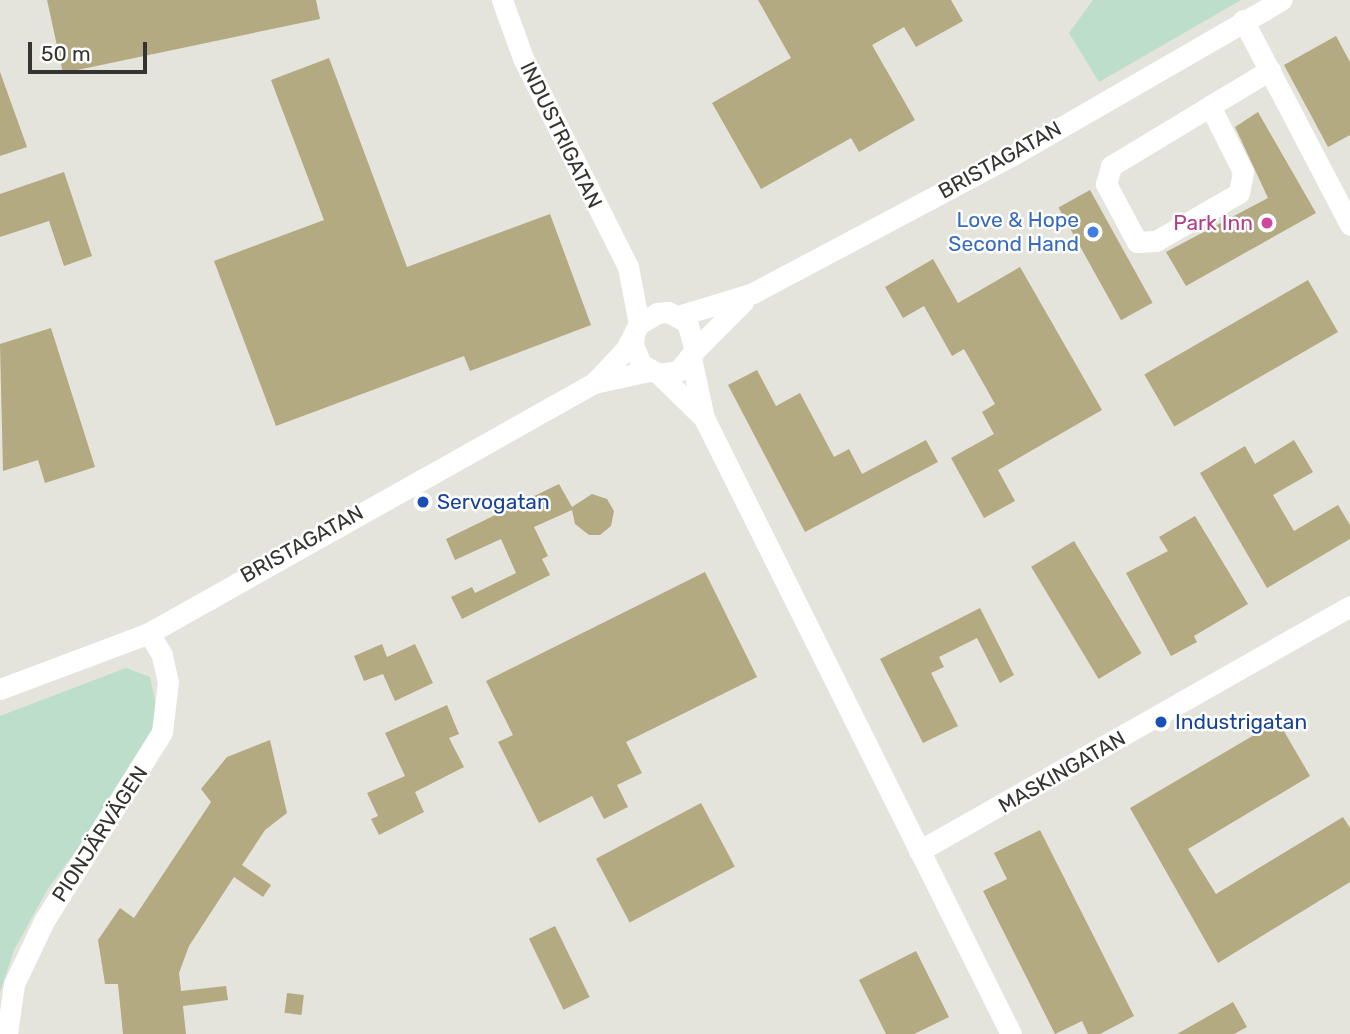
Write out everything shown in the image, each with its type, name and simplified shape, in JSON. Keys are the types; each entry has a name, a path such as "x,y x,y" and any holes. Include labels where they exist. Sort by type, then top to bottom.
{"street":[{"name":"INDUSTRIGATAN","path":"502,0 523,58 628,267 673,314"},
{"name":"BRISTAGATAN","path":"594,383 647,317 673,314 752,293 1013,155 1280,0"},
{"path":"1244,20 1350,225"},
{"path":"1210,106 1243,172 1239,193 1156,241 1137,242 1106,184 1111,166 1210,106 1270,70"},
{"name":"INDUSTRIGATAN","path":"628,267 637,329"},
{"name":"BRISTAGATAN","path":"0,687 149,633 594,383 654,373 678,372 752,293"},
{"path":"673,314 693,331 693,354 704,418 1011,1034"},
{"path":"637,329 635,355 704,418"},
{"name":"MASKINGATAN","path":"919,851 1350,606"},
{"name":"PIONJÄRVÄGEN","path":"7,1034 14,984 44,921 162,732 168,682 162,655 149,633"}],"green space":[{"path":"1093,0 1241,0 1099,82 1069,33"},
{"path":"126,668 150,677 157,711 145,757 47,890 14,950 0,992 0,716"}],"building":[{"path":"47,0 316,0 320,19 63,73"},
{"path":"758,0 951,0 963,21 916,47 904,27 872,45 915,120 859,152 851,138 761,189 712,103 791,58"},
{"path":"1336,36 1350,62 1350,135 1328,147 1284,65"},
{"path":"329,58 407,267 550,214 591,325 470,371 464,356 276,426 214,261 324,220 271,80"},
{"path":"0,72 27,147 0,156"},
{"path":"1258,112 1316,213 1186,286 1166,252 1268,198 1235,127"},
{"path":"64,172 92,256 64,266 49,221 0,237 0,194"},
{"path":"1090,190 1153,303 1121,320 1059,207"},
{"path":"933,259 958,303 1020,267 1102,410 998,470 1015,501 984,518 951,458 994,434 982,412 995,404 964,349 952,356 924,306 903,318 885,287"},
{"path":"1308,280 1338,332 1174,426 1144,374"},
{"path":"51,328 95,467 45,483 38,460 3,471 0,344"},
{"path":"757,370 776,406 800,393 834,457 849,449 862,474 926,440 938,462 805,532 728,385"},
{"path":"1294,440 1313,472 1273,495 1294,531 1338,505 1350,525 1350,539 1267,588 1200,473 1245,446 1255,464"},
{"path":"559,484 572,507 592,494 607,499 614,511 611,526 600,535 589,535 575,524 572,510 534,527 548,556 542,559 550,575 462,619 451,597 472,587 475,593 516,573 501,539 455,560 446,539"},
{"path":"1195,516 1248,604 1194,636 1197,642 1171,656 1126,573 1168,551 1159,537"},
{"path":"1074,541 1141,653 1099,679 1031,567"},
{"path":"705,572 757,677 626,742 642,773 617,785 628,807 604,819 592,796 539,823 498,742 513,735 486,681"},
{"path":"980,608 1014,675 1000,683 977,638 939,657 944,667 931,673 958,726 923,743 880,659"},
{"path":"382,644 387,657 415,644 433,683 395,701 383,674 364,681 354,656"},
{"path":"447,705 459,734 449,738 464,767 415,792 424,812 379,835 371,819 378,816 367,793 405,776 385,733"},
{"path":"1278,721 1310,776 1188,849 1216,894 1343,817 1350,828 1350,882 1218,963 1130,808"},
{"path":"270,740 287,813 265,830 242,865 271,885 263,897 234,877 189,946 179,973 181,991 226,986 228,1000 183,1006 186,1034 123,1034 118,984 105,984 98,940 120,908 134,918 211,802 201,789 227,757"},
{"path":"701,803 735,867 630,922 596,859"},
{"path":"1040,830 1134,1016 1100,1034 1088,1034 1082,1021 1055,1034 983,891 1007,879 994,853"},
{"path":"555,926 590,997 564,1010 529,939"},
{"path":"916,951 949,1017 914,1034 886,1034 859,980"},
{"path":"287,993 304,995 301,1015 285,1013"},
{"path":"1233,1002 1247,1027 1234,1034 1177,1034"}],"place":[{"name":"Park Inn","path":"1267,223"},
{"name":"Love & Hope Second Hand","path":"1093,232"},
{"name":"Servogatan","path":"423,502"},
{"name":"Industrigatan","path":"1161,722"}]}
